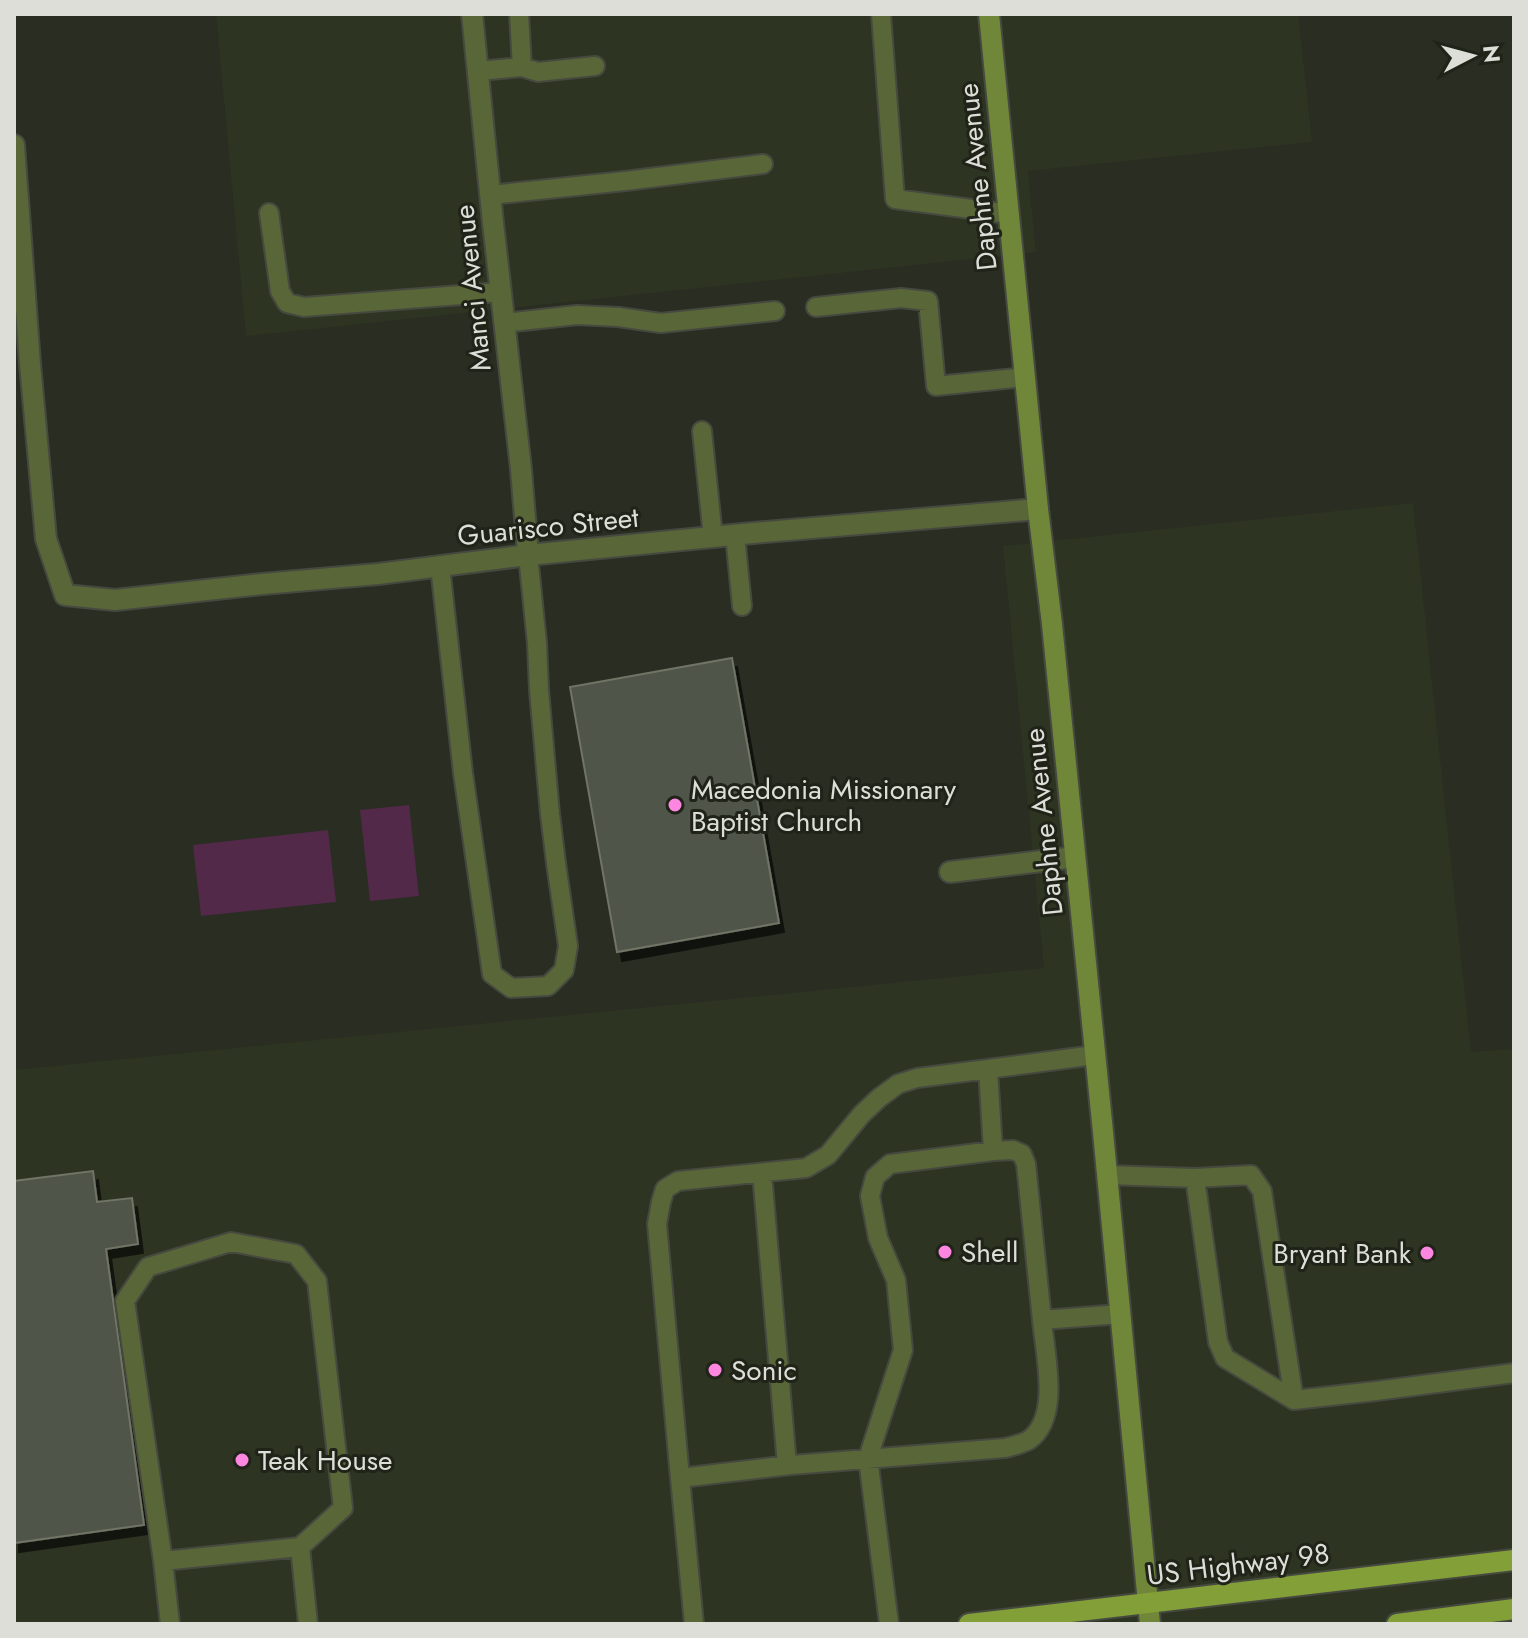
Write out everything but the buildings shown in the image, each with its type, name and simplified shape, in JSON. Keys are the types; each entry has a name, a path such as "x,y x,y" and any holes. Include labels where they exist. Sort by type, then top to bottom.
{"main road":[{"name":"US Highway 98","path":"969,1624 1149,1614 1514,1560"},
{"path":"1397,1624 1514,1609"},
{"path":"1102,1624 1149,1614"}],"street":[{"name":"Manci Avenue","path":"472,14 528,555"},
{"name":"Daphne Avenue","path":"989,14 1149,1614"},
{"name":"Guarisco Street","path":"14,145 46,539 65,595 115,600 378,574 528,555 1038,509"},
{"path":"950,872 1075,857"}],"lane":[{"path":"519,14 522,67"},
{"path":"881,14 895,199 1009,214"},
{"path":"478,71 522,67 538,72 595,66"},
{"path":"490,195 763,164"},
{"path":"269,213 280,291 287,303 304,307 500,292"},
{"path":"816,307 901,298 928,301 936,386 1025,377"},
{"path":"504,323 577,315 661,323 775,311"},
{"path":"702,431 713,537"},
{"path":"735,535 742,606"},
{"path":"440,566 463,773 492,974 511,988 548,986 564,970 568,946 552,826 528,555"},
{"path":"694,1624 657,1224 665,1189 678,1181 806,1168 828,1155 879,1098 898,1084 917,1078 1095,1055"},
{"path":"988,1069 993,1151"},
{"path":"680,1478 787,1465 868,1458 1005,1448 1026,1442 1040,1429 1048,1413 1049,1395 1026,1164 1022,1154 1013,1150 993,1151 890,1164 875,1177 870,1196 878,1238 896,1280 903,1350 868,1458 889,1624"},
{"path":"762,1173 787,1465"},
{"path":"1107,1175 1195,1178 1251,1175 1262,1191 1294,1400"},
{"path":"1195,1178 1218,1342 1225,1358 1294,1400 1514,1373"},
{"path":"163,1561 300,1547 343,1508 317,1281 296,1254 231,1242 148,1267 125,1301 170,1624"},
{"path":"1042,1320 1121,1314"},
{"path":"300,1547 308,1624"}],"shaded area":[{"path":"216,14 1298,14 1312,142 1028,171 1036,252 246,336"},
{"path":"1413,503 1471,1052 1514,1049 1514,1624 14,1624 14,1070 1044,968 1003,546"},
{"path":"409,805 419,896 370,901 360,810"},
{"path":"328,830 336,902 201,916 193,845"}],"place":[{"name":"Macedonia Missionary Baptist Church","path":"675,805"},
{"name":"Shell","path":"945,1252"},
{"name":"Bryant Bank","path":"1427,1253"},
{"name":"Sonic","path":"715,1370"},
{"name":"Teak House","path":"242,1460"}]}
